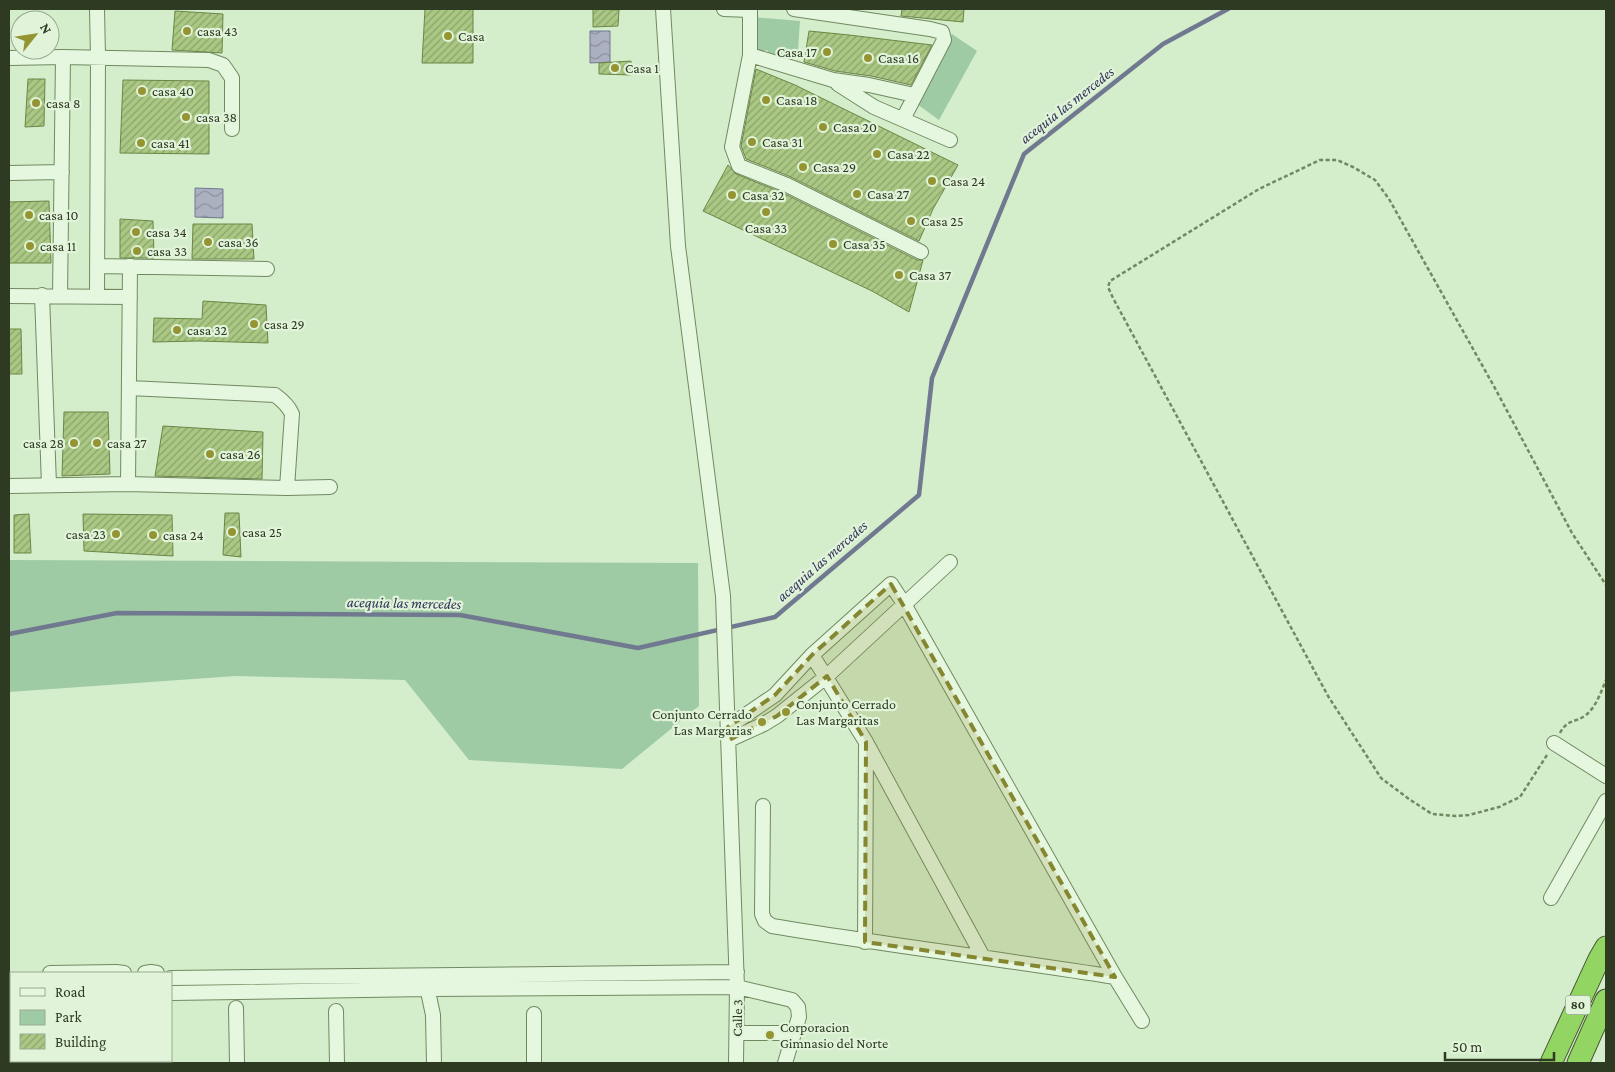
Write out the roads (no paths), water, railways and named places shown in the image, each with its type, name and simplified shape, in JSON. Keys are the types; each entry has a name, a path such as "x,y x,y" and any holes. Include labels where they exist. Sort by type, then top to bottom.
{"highway":[{"name":"80","path":"1551,1063 1606,947"},
{"name":"80","path":"1578,1063 1606,1000"}],"street":[{"path":"96,9 98,58 97,296"},
{"name":"Calle 3","path":"663,9 678,246 723,596 737,972 736,1063"},
{"path":"724,9 750,10 750,55 732,147 739,166 787,185 921,252"},
{"path":"794,9 942,32 944,40 903,118"},
{"path":"750,55 833,80 869,85 914,95"},
{"path":"60,296 63,57"},
{"path":"9,58 63,57 209,60 223,65 232,78 232,129"},
{"path":"833,80 874,107 950,140"},
{"path":"9,173 62,172"},
{"path":"97,266 267,269"},
{"path":"128,484 130,266"},
{"path":"42,295 50,485"},
{"path":"9,296 130,297"},
{"path":"129,388 274,395 283,401 292,414 287,488"},
{"path":"9,486 128,484 287,488 330,487"},
{"path":"728,734 771,720 827,676 950,562"},
{"path":"728,734 775,695 812,655 891,584 1142,1021"},
{"path":"812,655 827,676 866,742 983,957"},
{"path":"865,942 866,742"},
{"path":"1554,743 1606,776"},
{"path":"1551,898 1606,801"},
{"path":"763,806 762,914 765,922 772,926 865,942 983,957 1115,977"},
{"path":"172,993 737,972"},
{"path":"172,978 737,987 792,1000 798,1008 799,1017 785,1063"},
{"path":"433,982 434,1063"},
{"path":"236,1008 237,1063"},
{"path":"336,1011 337,1063"},
{"path":"534,1014 534,1063"},
{"path":"737,1032 794,1033"}],"water":[{"path":"590,31 610,31 610,62 590,63"},
{"path":"195,188 223,189 223,218 195,217"}],"waterway":[{"name":"acequia las mercedes","path":"9,634 117,613 460,615 638,648 775,617 919,495 932,378 1024,154 1163,44 1228,9"}],"place":[{"name":"casa 43","path":"187,31"},
{"name":"Casa","path":"448,36"},
{"name":"Casa 17","path":"827,52"},
{"name":"Casa 16","path":"868,58"},
{"name":"Casa 1","path":"615,68"},
{"name":"casa 40","path":"142,91"},
{"name":"Casa 18","path":"766,100"},
{"name":"casa 8","path":"36,103"},
{"name":"casa 38","path":"186,117"},
{"name":"Casa 20","path":"823,127"},
{"name":"Casa 31","path":"752,142"},
{"name":"casa 41","path":"141,143"},
{"name":"Casa 22","path":"877,154"},
{"name":"Casa 29","path":"803,167"},
{"name":"Casa 24","path":"932,181"},
{"name":"Casa 27","path":"857,194"},
{"name":"Casa 32","path":"732,195"},
{"name":"Casa 33","path":"766,212"},
{"name":"casa 10","path":"29,215"},
{"name":"Casa 25","path":"911,221"},
{"name":"casa 34","path":"136,232"},
{"name":"casa 36","path":"208,242"},
{"name":"Casa 35","path":"833,244"},
{"name":"casa 11","path":"30,246"},
{"name":"casa 33","path":"137,251"},
{"name":"Casa 37","path":"899,275"},
{"name":"casa 29","path":"254,324"},
{"name":"casa 32","path":"177,330"},
{"name":"casa 28","path":"74,443"},
{"name":"casa 27","path":"97,443"},
{"name":"casa 26","path":"210,454"},
{"name":"casa 25","path":"232,532"},
{"name":"casa 23","path":"116,534"},
{"name":"casa 24","path":"153,535"},
{"name":"Conjunto Cerrado Las Margaritas","path":"786,712"},
{"name":"Conjunto Cerrado Las Margarias","path":"762,722"},
{"name":"Corporacion Gimnasio del Norte","path":"770,1035"}]}
